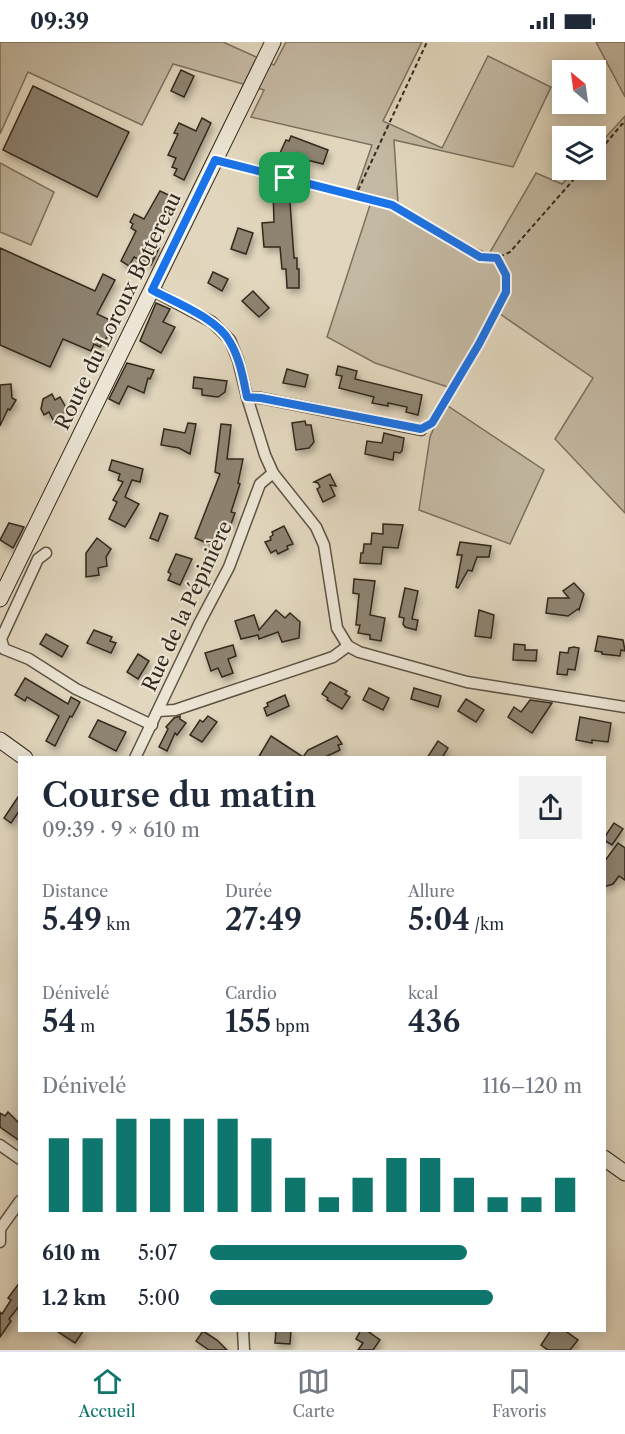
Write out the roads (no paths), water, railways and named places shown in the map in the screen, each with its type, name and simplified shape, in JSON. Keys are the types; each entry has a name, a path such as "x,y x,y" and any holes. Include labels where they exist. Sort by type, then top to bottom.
{"main road":[{"name":"Route du Loroux Bottereau","path":"0,599 273,42"},
{"path":"0,740 22,756"},
{"path":"606,1159 625,1173"}],"street":[{"path":"152,290 212,322 230,340 273,473 316,527 324,545 338,628 348,646 359,652 467,682 625,707"},
{"path":"247,397 421,429"},
{"name":"Rue de la Pépinière","path":"136,756 229,567 260,484 273,473"},
{"path":"46,553 38,559 1,639 4,649 29,658 76,689 152,724"},
{"path":"158,711 176,710 333,657 348,646"},
{"path":"0,1145 18,1158"},
{"path":"0,1242 0,1229 18,1204"},
{"path":"243,1332 244,1350"}]}
